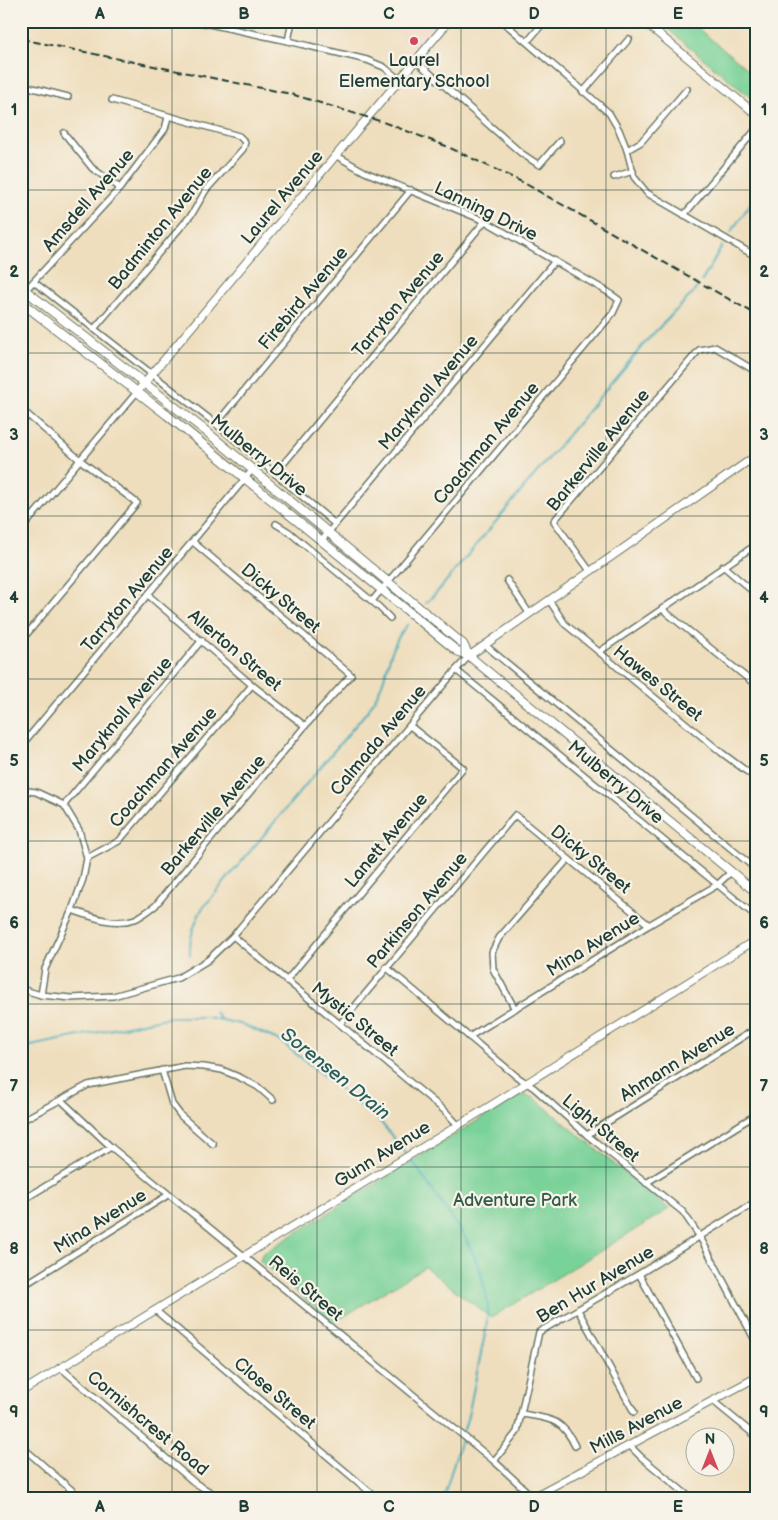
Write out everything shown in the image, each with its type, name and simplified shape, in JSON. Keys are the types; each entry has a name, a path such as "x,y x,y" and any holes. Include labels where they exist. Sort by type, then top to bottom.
{"main road":[{"name":"Mulberry Drive","path":"23,291 253,469 463,644 469,656"},
{"name":"Mulberry Drive","path":"21,302 322,540 457,651 469,656 757,893"}],"street":[{"path":"195,21 367,60 384,67 400,80"},
{"path":"288,41 292,21"},
{"name":"Laurel Avenue","path":"137,392 449,21"},
{"path":"502,21 609,113 619,130 627,150 634,177 647,193 757,257"},
{"path":"527,42 545,21"},
{"path":"643,21 757,115"},
{"path":"748,21 757,28"},
{"path":"583,92 629,39"},
{"path":"416,61 521,153 539,165 560,140"},
{"path":"21,85 68,97"},
{"path":"627,150 641,142 687,89"},
{"path":"112,100 168,117"},
{"name":"Badminton Avenue","path":"94,329 192,214 206,190 243,149 245,142 238,136 168,117"},
{"name":"Amsdell Avenue","path":"23,291 34,282 120,188 165,129 168,117"},
{"path":"684,215 757,128"},
{"path":"64,132 92,168 120,188"},
{"name":"Lanning Drive","path":"337,156 365,172 485,221 608,292 618,300"},
{"path":"614,177 633,171"},
{"name":"Firebird Avenue","path":"216,424 411,190"},
{"name":"Tarryton Avenue","path":"275,474 485,221"},
{"name":"Maryknoll Avenue","path":"322,540 555,261"},
{"path":"34,282 216,424 335,524"},
{"name":"Coachman Avenue","path":"372,601 614,313 618,300"},
{"name":"Barkerville Avenue","path":"590,571 554,521 699,350 715,347 757,372"},
{"path":"21,530 137,392"},
{"path":"21,424 28,415 80,460 137,503 21,641"},
{"name":"Calmada Avenue","path":"21,989 41,995 71,998 113,996 178,978 208,960 233,936 469,656 757,455"},
{"name":"Tarryton Avenue","path":"21,746 253,469"},
{"path":"276,524 289,532 390,618"},
{"name":"Dicky Street","path":"193,542 351,675"},
{"path":"599,652 757,544"},
{"path":"723,566 757,594"},
{"path":"507,580 530,614"},
{"name":"Allerton Street","path":"148,595 252,684 305,726"},
{"name":"Hawes Street","path":"548,600 565,624 722,753 757,779"},
{"path":"662,609 757,686"},
{"name":"Maryknoll Avenue","path":"64,805 202,640"},
{"path":"485,645 757,870"},
{"name":"Mulberry Drive","path":"456,670 757,917"},
{"name":"Barkerville Avenue","path":"72,910 102,920 118,922 135,918 155,906 305,726 351,675"},
{"name":"Coachman Avenue","path":"87,858 119,841 252,684"},
{"name":"Lanett Avenue","path":"286,981 463,768 410,726"},
{"path":"21,790 36,792 64,805 79,830 87,858 83,879 72,910 45,969 41,995"},
{"name":"Dicky Street","path":"515,815 649,925"},
{"name":"Parkinson Avenue","path":"340,1024 515,815"},
{"path":"514,1010 492,969 492,952 499,938 568,859"},
{"name":"Mina Avenue","path":"469,1037 717,885 731,872"},
{"name":"Mystic Street","path":"233,936 445,1111 458,1125"},
{"name":"Gunn Avenue","path":"21,1392 757,940"},
{"name":"Light Street","path":"386,967 587,1135 683,1212 700,1237 757,1344"},
{"name":"Ahmann Avenue","path":"587,1135 757,1028"},
{"path":"21,1121 88,1085 185,1066 222,1070 258,1087 273,1100"},
{"path":"162,1070 172,1104 181,1116 213,1144"},
{"name":"Reis Street","path":"61,1100 111,1147 168,1195 244,1255 494,1461 531,1498"},
{"path":"646,1183 757,1114"},
{"path":"21,1201 111,1147"},
{"name":"Mina Avenue","path":"21,1287 168,1195"},
{"name":"Ben Hur Avenue","path":"494,1461 517,1432 539,1332 757,1202"},
{"path":"639,1274 696,1378"},
{"name":"Close Street","path":"156,1310 371,1492 374,1499"},
{"path":"578,1310 634,1412"},
{"name":"Cornishcrest Road","path":"60,1368 196,1483 212,1492 219,1499"},
{"name":"Mills Avenue","path":"531,1498 757,1377"},
{"path":"713,1401 757,1437"},
{"path":"522,1414 554,1420 568,1432 575,1446"},
{"path":"630,1445 638,1454 692,1499"},
{"path":"21,1446 82,1499"}],"shaded area":[{"name":"Laurel Elementary School","path":"382,21 438,21 415,48"}],"green space":[{"path":"658,21 689,21 757,77 757,103"},
{"name":"Adventure Park","path":"521,1095 533,1097 669,1209 491,1318 425,1267 333,1323 260,1261 262,1254"}],"waterway":[{"path":"731,232 757,194"},
{"path":"702,281 722,246"},
{"path":"426,603 649,338 698,286"},
{"path":"190,955 190,942 202,909 369,709 381,686 395,643 408,624"},
{"name":"Sorensen Drain","path":"215,1012 221,1020"},
{"name":"Sorensen Drain","path":"21,1048 171,1017 208,1017 244,1025 280,1041 379,1120 412,1161 465,1237 480,1269 488,1305 486,1329 468,1416 443,1499"}],"railway":[{"path":"21,39 291,94 383,122 446,146 524,183 757,315"}],"place":[{"name":"Laurel Elementary School","path":"414,41"}]}
